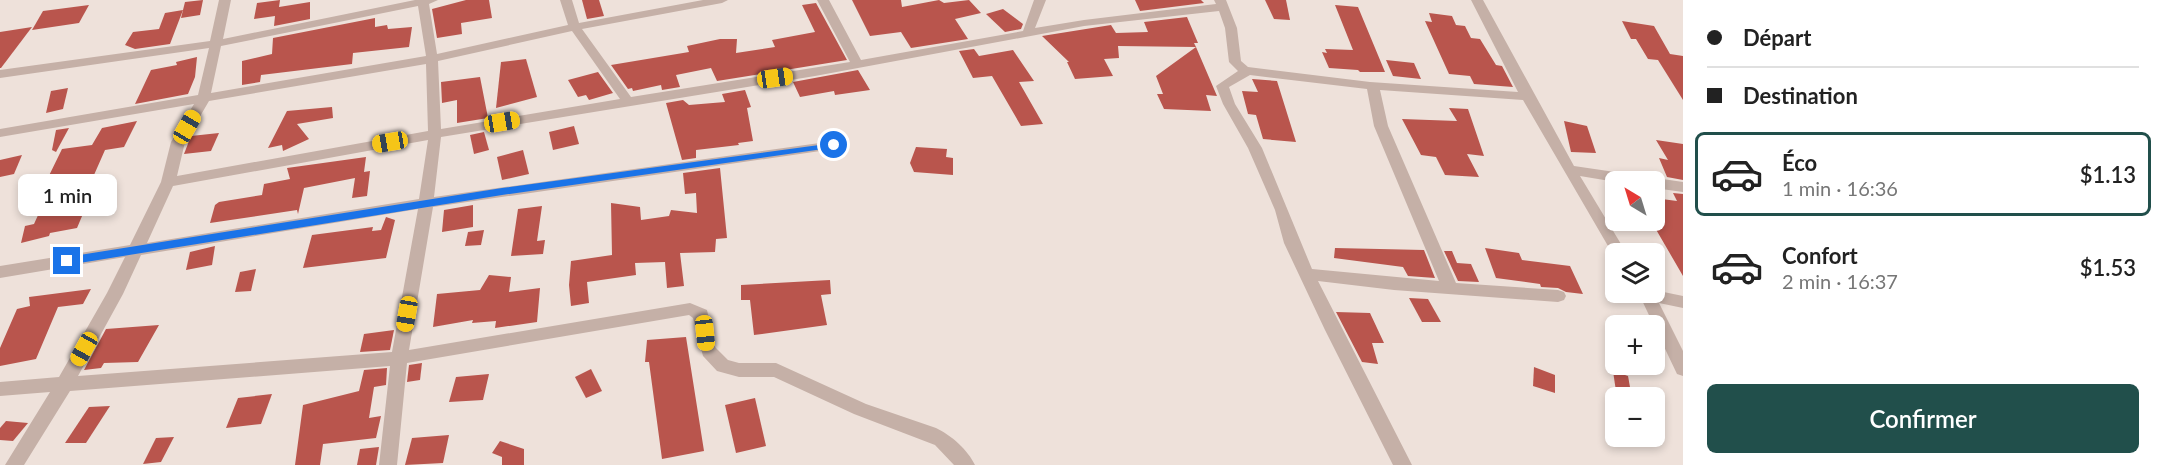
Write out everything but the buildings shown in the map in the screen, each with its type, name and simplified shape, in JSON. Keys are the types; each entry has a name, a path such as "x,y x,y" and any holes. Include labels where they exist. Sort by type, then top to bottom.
{"street":[{"path":"14,465 64,385 115,294 168,182 178,142 204,98 225,0"},
{"path":"566,0 575,27 628,102"},
{"path":"0,133 432,59 575,27 722,0"},
{"path":"823,0 857,63"},
{"path":"1477,0 1527,96 1613,243"},
{"path":"0,74 214,44 426,1 432,59 435,134 426,203 399,358 388,465"},
{"path":"1028,33 1036,1"},
{"path":"168,182 1028,33 1222,4 1231,28 1235,62 1248,72 1373,85 1527,96"},
{"path":"1248,72 1222,86 1229,104 1255,148 1282,210 1292,243 1333,330 1403,465"},
{"path":"1373,85 1381,126 1450,288"},
{"path":"0,272 426,203 834,145"},
{"path":"1570,170 1605,175"},
{"path":"1665,185 1683,187"},
{"path":"1308,274 1557,296"},
{"path":"1665,298 1683,302"},
{"path":"1651,303 1683,369"},
{"path":"0,389 399,358 690,309 701,314 707,347 711,356 723,366 739,370 776,370 860,409 942,440 966,465"}],"route":[{"path":"67,261 502,192 834,145"}]}
